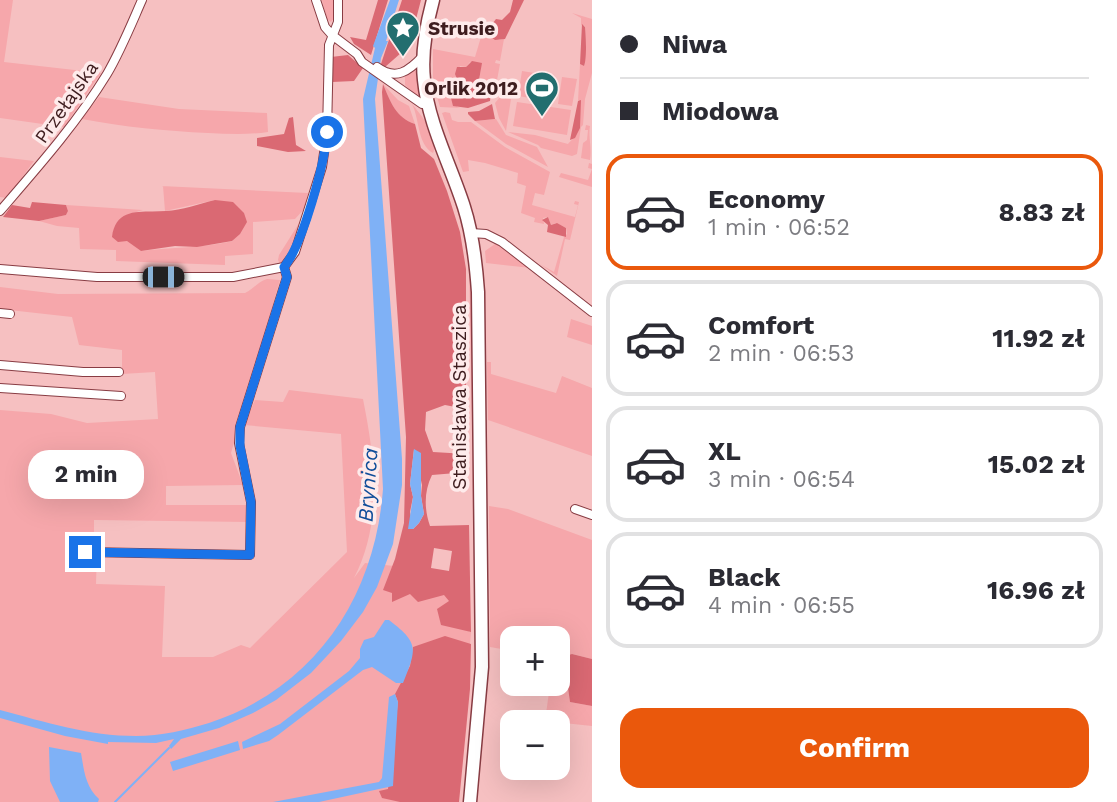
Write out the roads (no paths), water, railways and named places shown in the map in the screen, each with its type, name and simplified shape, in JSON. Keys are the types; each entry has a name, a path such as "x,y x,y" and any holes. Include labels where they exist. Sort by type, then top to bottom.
{"main road":[{"name":"Stanisława Staszica","path":"433,0 423,56 424,83 471,233 478,292 482,667 470,802"}],"street":[{"name":"Przełajska","path":"0,211 43,161 99,85 124,42 142,0"},
{"path":"316,0 325,27 332,35 422,104 429,104"},
{"path":"0,270 97,277 233,277 284,267 295,252 322,167 327,132 328,56 338,22 338,0"},
{"path":"383,74 402,73 423,56"},
{"path":"471,233 486,234 502,242 592,312"},
{"path":"85,552 250,555 251,502 239,443 240,427 287,277 284,267"},
{"path":"0,313 10,314"},
{"path":"0,365 83,372 119,372"},
{"path":"0,388 121,396"},
{"path":"575,509 592,515"}],"water":[{"path":"390,0 399,0 381,58 375,99 402,485 393,544 377,587 363,612 341,641 311,673 276,700 253,713 219,728 181,739 171,749 169,746 174,739 156,743 108,744 65,736 0,718 0,710 84,731 136,736 173,732 209,723 247,707 280,687 309,662 333,633 352,601 367,566 378,529 383,489 363,99 375,48 373,46"},
{"path":"414,449 421,453 421,496 424,514 413,529 408,529 413,497 410,484"},
{"path":"385,620 389,620 406,635 412,647 411,662 403,683 396,683 372,667 363,670 269,741 243,749 242,742 280,724 349,671 360,658 364,640 374,637"},
{"path":"395,694 398,702 393,786 319,802 273,802 379,782 382,778 389,697"},
{"path":"238,741 240,750 173,771 170,762"},
{"path":"49,747 81,753 86,778 99,799 98,802 60,802 50,781"}],"waterway":[{"path":"115,802 169,748"}],"place":[{"name":"Strusie","path":"403,58"},
{"name":"Orlik 2012","path":"542,118"}],"water label":[{"name":"Brynica","path":"368,485"}]}
